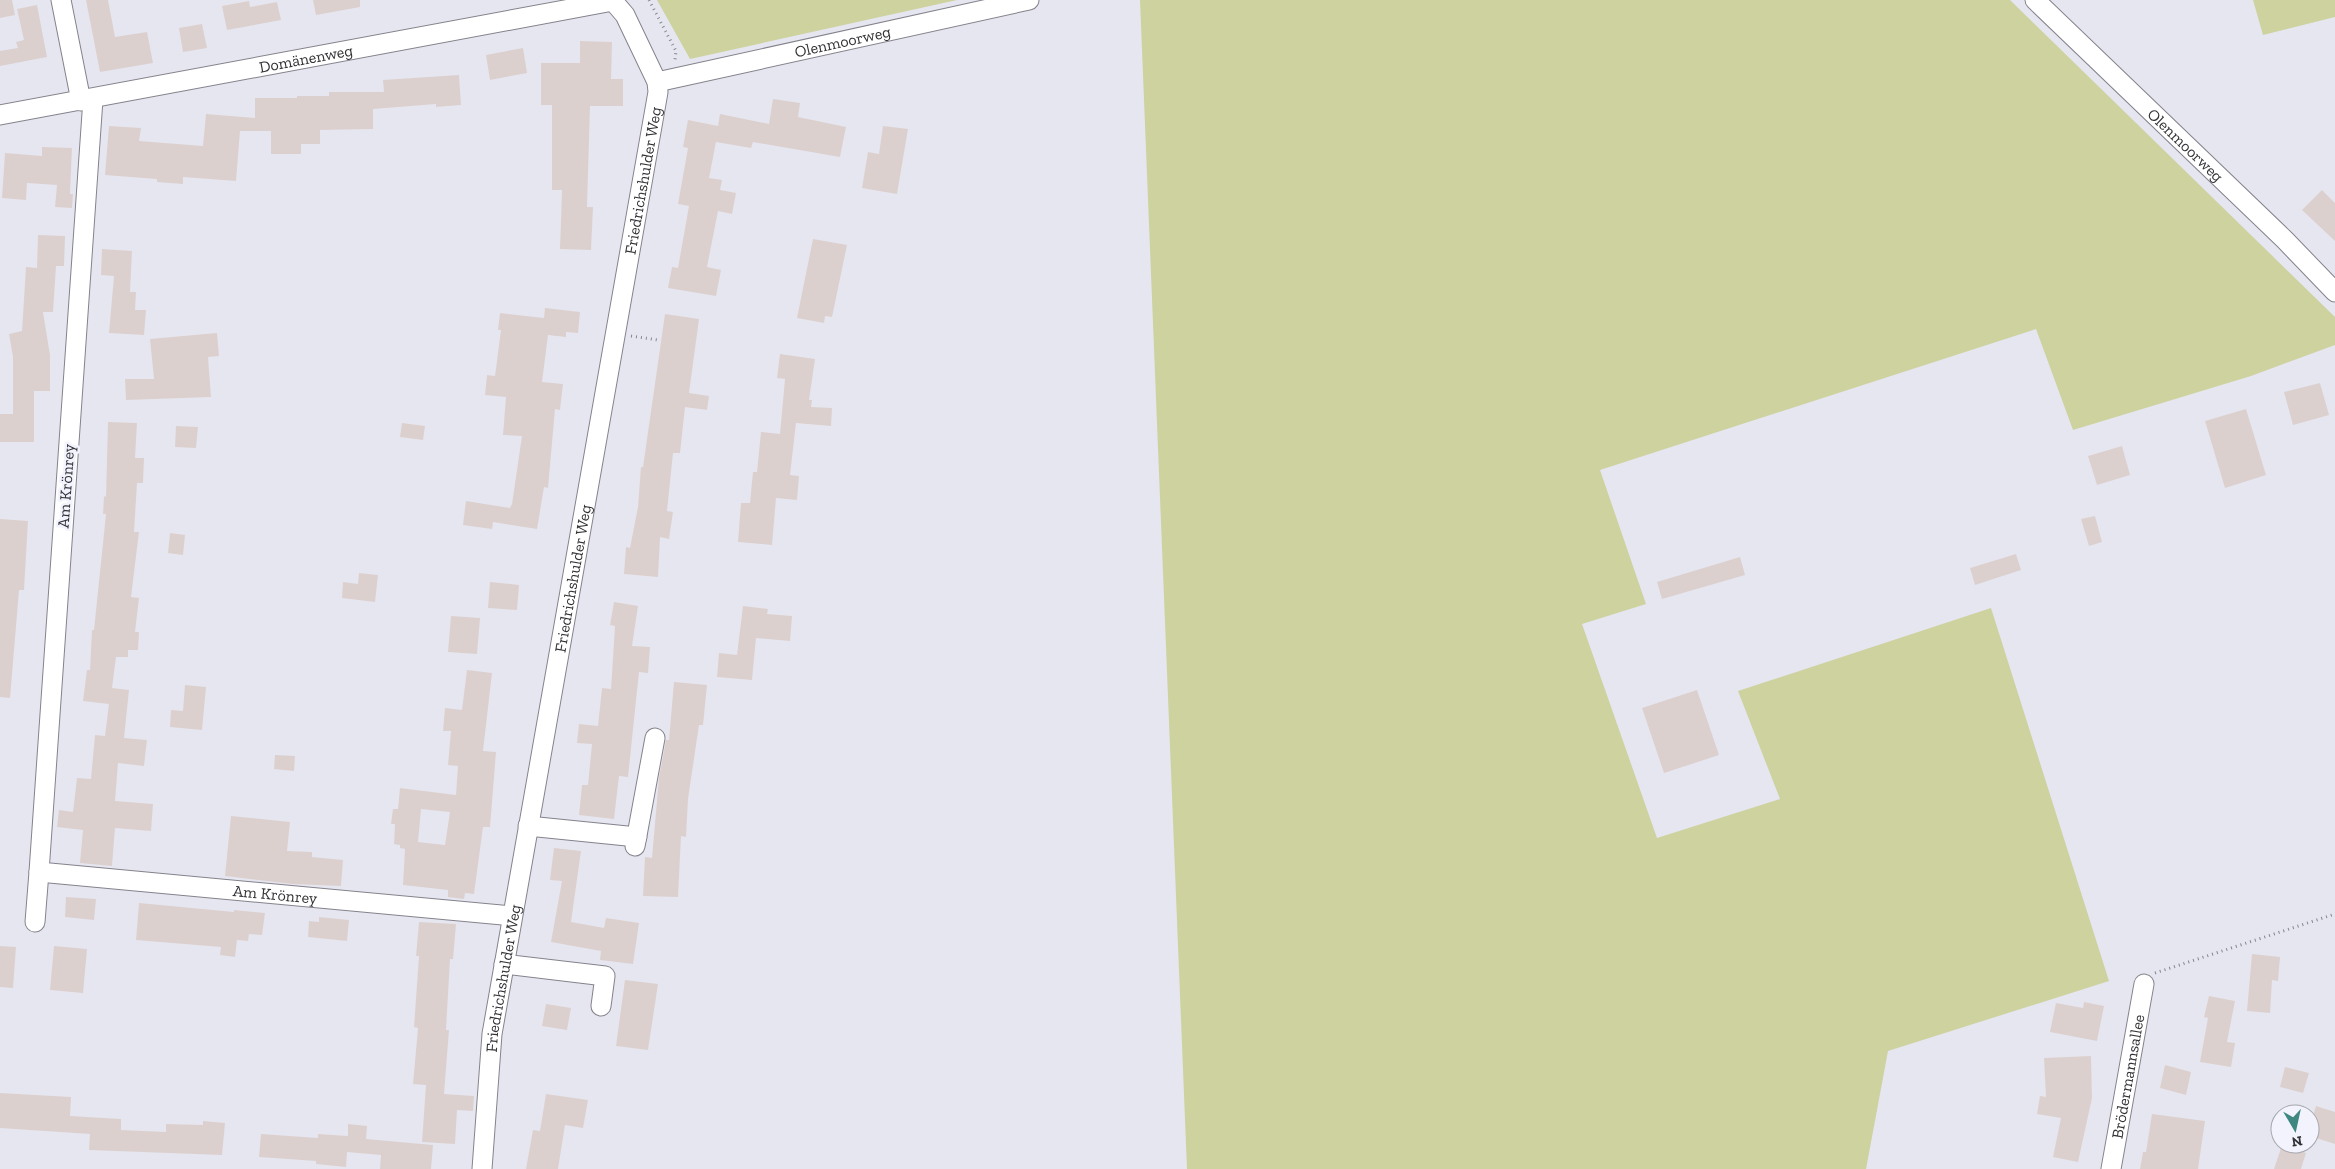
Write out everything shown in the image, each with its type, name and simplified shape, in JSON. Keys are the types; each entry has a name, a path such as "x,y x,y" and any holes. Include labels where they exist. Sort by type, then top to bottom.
{"street":[{"name":"Am Krönrey","path":"35,922 87,100 61,0"},
{"name":"Olenmoorweg","path":"658,82 1029,0"},
{"name":"Olenmoorweg","path":"2035,0 2285,240 2335,292"},
{"name":"Domänenweg","path":"0,115 613,1"},
{"name":"Friedrichshulder Weg","path":"482,1169 492,1034 658,92 658,82 625,15 613,1"},
{"path":"528,826 636,842 655,738"},
{"name":"Am Krönrey","path":"39,872 512,916"},
{"path":"504,964 604,976 601,1006"},
{"name":"Brödermannsallee","path":"2112,1169 2144,984"}],"path":[{"path":"650,0 676,50 674,66"},
{"path":"631,336 658,340"},
{"path":"2144,984 2155,973 2335,914"}],"green space":[{"path":"657,0 957,0 690,59"},
{"path":"1140,0 2010,0 2335,317 2335,345 2251,376 2073,430 2036,329 1600,470 1646,604 1582,624 1657,838 1780,799 1738,691 1991,608 2109,981 1888,1051 1866,1169 1187,1169"},
{"path":"2253,0 2335,0 2335,17 2263,35"}],"building":[{"path":"0,0 12,0 15,15 0,18"},
{"path":"86,0 108,0 115,37 147,32 153,63 100,72"},
{"path":"313,0 360,0 360,7 316,15"},
{"path":"249,1 250,7 277,2 281,20 227,30 222,6"},
{"path":"37,5 47,57 0,66 0,51 18,48 16,42 24,40 17,9"},
{"path":"202,24 207,48 183,52 179,28"},
{"path":"580,41 612,42 611,79 623,79 623,106 590,106 587,207 593,207 591,250 560,249 562,190 552,190 552,105 541,105 541,63 580,63"},
{"path":"523,48 527,73 490,80 486,55"},
{"path":"459,75 461,105 436,107 436,104 373,109 373,129 320,130 320,144 301,144 301,154 271,154 271,131 240,131 236,181 183,177 183,184 157,182 157,179 105,175 109,126 141,128 139,141 203,146 206,114 255,118 255,98 329,96 329,92 384,92 383,80"},
{"path":"773,99 800,103 798,117 846,127 840,157 753,142 751,148 716,142 709,178 722,180 720,190 736,193 732,214 718,211 707,267 721,270 716,296 668,288 672,267 678,268 689,206 678,204 688,148 683,147 688,120 718,126 720,114 769,124"},
{"path":"883,126 908,129 897,194 862,188 868,152 879,154"},
{"path":"42,147 72,148 70,194 73,194 72,208 55,207 57,185 27,183 26,200 2,198 5,153 42,156"},
{"path":"2322,190 2335,203 2335,241 2302,210"},
{"path":"38,235 65,236 64,266 56,266 53,312 43,312 50,355 50,391 34,391 34,442 0,442 0,414 13,414 13,357 9,334 22,331 26,267 37,268"},
{"path":"813,239 847,245 832,317 825,316 824,323 797,318"},
{"path":"102,249 132,251 130,292 136,292 135,310 146,310 144,335 109,333 114,276 101,275"},
{"path":"545,308 580,312 578,333 566,332 566,337 548,335 542,382 563,384 560,410 555,409 548,488 544,487 537,529 493,522 492,529 463,525 466,501 510,508 512,504 522,436 503,435 506,397 485,395 487,375 495,376 501,330 498,330 500,313 544,318"},
{"path":"665,314 699,319 689,393 709,396 707,410 685,407 680,453 673,453 667,511 673,512 669,539 660,537 658,577 624,574 626,547 630,548 638,507 641,467 643,467"},
{"path":"217,333 219,356 208,357 211,397 126,400 125,379 154,379 150,339"},
{"path":"780,354 815,359 809,400 812,400 811,407 832,408 831,426 796,423 790,475 799,476 797,500 776,498 772,545 738,542 741,503 750,503 753,472 757,472 761,432 780,434 785,379 777,378"},
{"path":"2320,383 2329,415 2293,425 2284,392"},
{"path":"2246,409 2266,475 2225,488 2205,421"},
{"path":"108,422 137,423 135,458 144,458 143,483 137,483 134,532 139,532 131,597 139,598 135,632 139,632 138,650 128,650 128,657 116,657 112,688 129,690 124,738 147,740 144,766 118,763 115,801 153,804 151,831 115,828 112,866 80,863 83,830 57,827 59,810 73,812 77,778 91,779 95,735 105,736 109,704 83,701 87,670 90,670 92,630 94,630 106,514 103,514 104,496 106,497"},
{"path":"402,423 425,426 423,440 400,437"},
{"path":"176,426 198,427 196,448 175,447"},
{"path":"2122,446 2130,475 2097,485 2088,456"},
{"path":"2095,516 2102,542 2089,546 2081,519"},
{"path":"0,519 28,521 24,590 19,590 10,698 0,697"},
{"path":"170,533 185,535 183,555 168,553"},
{"path":"2016,554 2021,570 1975,585 1970,568"},
{"path":"1740,557 1745,575 1662,599 1657,582"},
{"path":"359,573 378,575 375,602 342,598 343,582 358,584"},
{"path":"490,582 519,585 517,610 488,608"},
{"path":"614,602 638,606 632,646 650,647 648,673 639,672 628,777 619,776 614,819 579,815 582,785 588,785 592,744 577,743 579,724 598,726 602,688 611,689 615,626 610,625"},
{"path":"743,606 768,609 767,614 792,616 790,641 756,638 752,680 717,677 719,653 737,655"},
{"path":"451,616 480,618 477,654 448,652"},
{"path":"467,670 492,673 483,751 496,752 490,827 483,827 474,894 465,893 464,899 448,897 448,890 403,885 405,849 400,848 400,845 394,844 395,824 391,824 393,809 398,809 400,788 456,795 458,766 448,765 451,731 443,731 445,708 462,710","holes":["421,809 450,812 445,845 418,842"]},
{"path":"674,682 707,685 703,725 699,725 688,799 686,837 681,836 678,897 643,896 645,857 652,858 659,778 666,740 669,740"},
{"path":"185,685 206,687 202,730 170,727 171,710 183,711"},
{"path":"1697,690 1719,755 1664,773 1642,708"},
{"path":"275,755 295,756 294,771 274,769"},
{"path":"231,816 290,822 287,851 312,852 312,857 343,860 341,886 292,884 225,876"},
{"path":"554,848 581,851 571,922 604,928 606,918 639,923 633,964 600,960 601,951 551,942 562,881 550,880"},
{"path":"66,897 96,899 94,920 65,917"},
{"path":"139,903 265,913 262,935 249,934 248,941 237,940 235,957 220,955 221,947 136,940"},
{"path":"319,917 349,920 347,941 308,937 309,921 319,922"},
{"path":"419,922 456,924 453,959 450,959 446,1030 449,1030 444,1094 474,1096 473,1111 457,1110 455,1144 422,1142 426,1085 413,1084 418,1028 414,1027 419,956 416,956"},
{"path":"0,946 16,947 13,988 0,987"},
{"path":"54,946 87,949 83,993 50,990"},
{"path":"2252,954 2280,957 2278,981 2272,980 2270,1013 2247,1011"},
{"path":"625,980 658,984 648,1050 616,1046"},
{"path":"2209,996 2235,1001 2227,1042 2235,1043 2231,1067 2200,1062 2208,1018 2204,1017"},
{"path":"2084,1002 2104,1006 2097,1041 2050,1032 2056,1003 2083,1008"},
{"path":"546,1004 571,1008 567,1030 542,1026"},
{"path":"2091,1056 2092,1098 2078,1162 2053,1157 2061,1118 2037,1114 2040,1096 2046,1097 2044,1058"},
{"path":"2165,1065 2191,1072 2186,1095 2160,1088"},
{"path":"2285,1067 2309,1073 2303,1093 2280,1087"},
{"path":"0,1093 71,1097 70,1116 121,1119 121,1130 166,1132 166,1124 203,1125 203,1121 225,1123 222,1155 89,1150 90,1134 0,1128"},
{"path":"546,1094 588,1100 583,1128 565,1125 558,1169 526,1169 533,1130 540,1131"},
{"path":"2320,1107 2335,1112 2335,1144 2320,1139"},
{"path":"2152,1114 2205,1121 2198,1169 2140,1169 2143,1152 2146,1152"},
{"path":"348,1124 367,1126 366,1139 433,1145 431,1169 380,1169 381,1155 347,1152 346,1167 316,1164 316,1161 259,1157 261,1134 318,1138 318,1134 348,1136"},
{"path":"2279,1154 2306,1154 2301,1169 2274,1169"}]}
